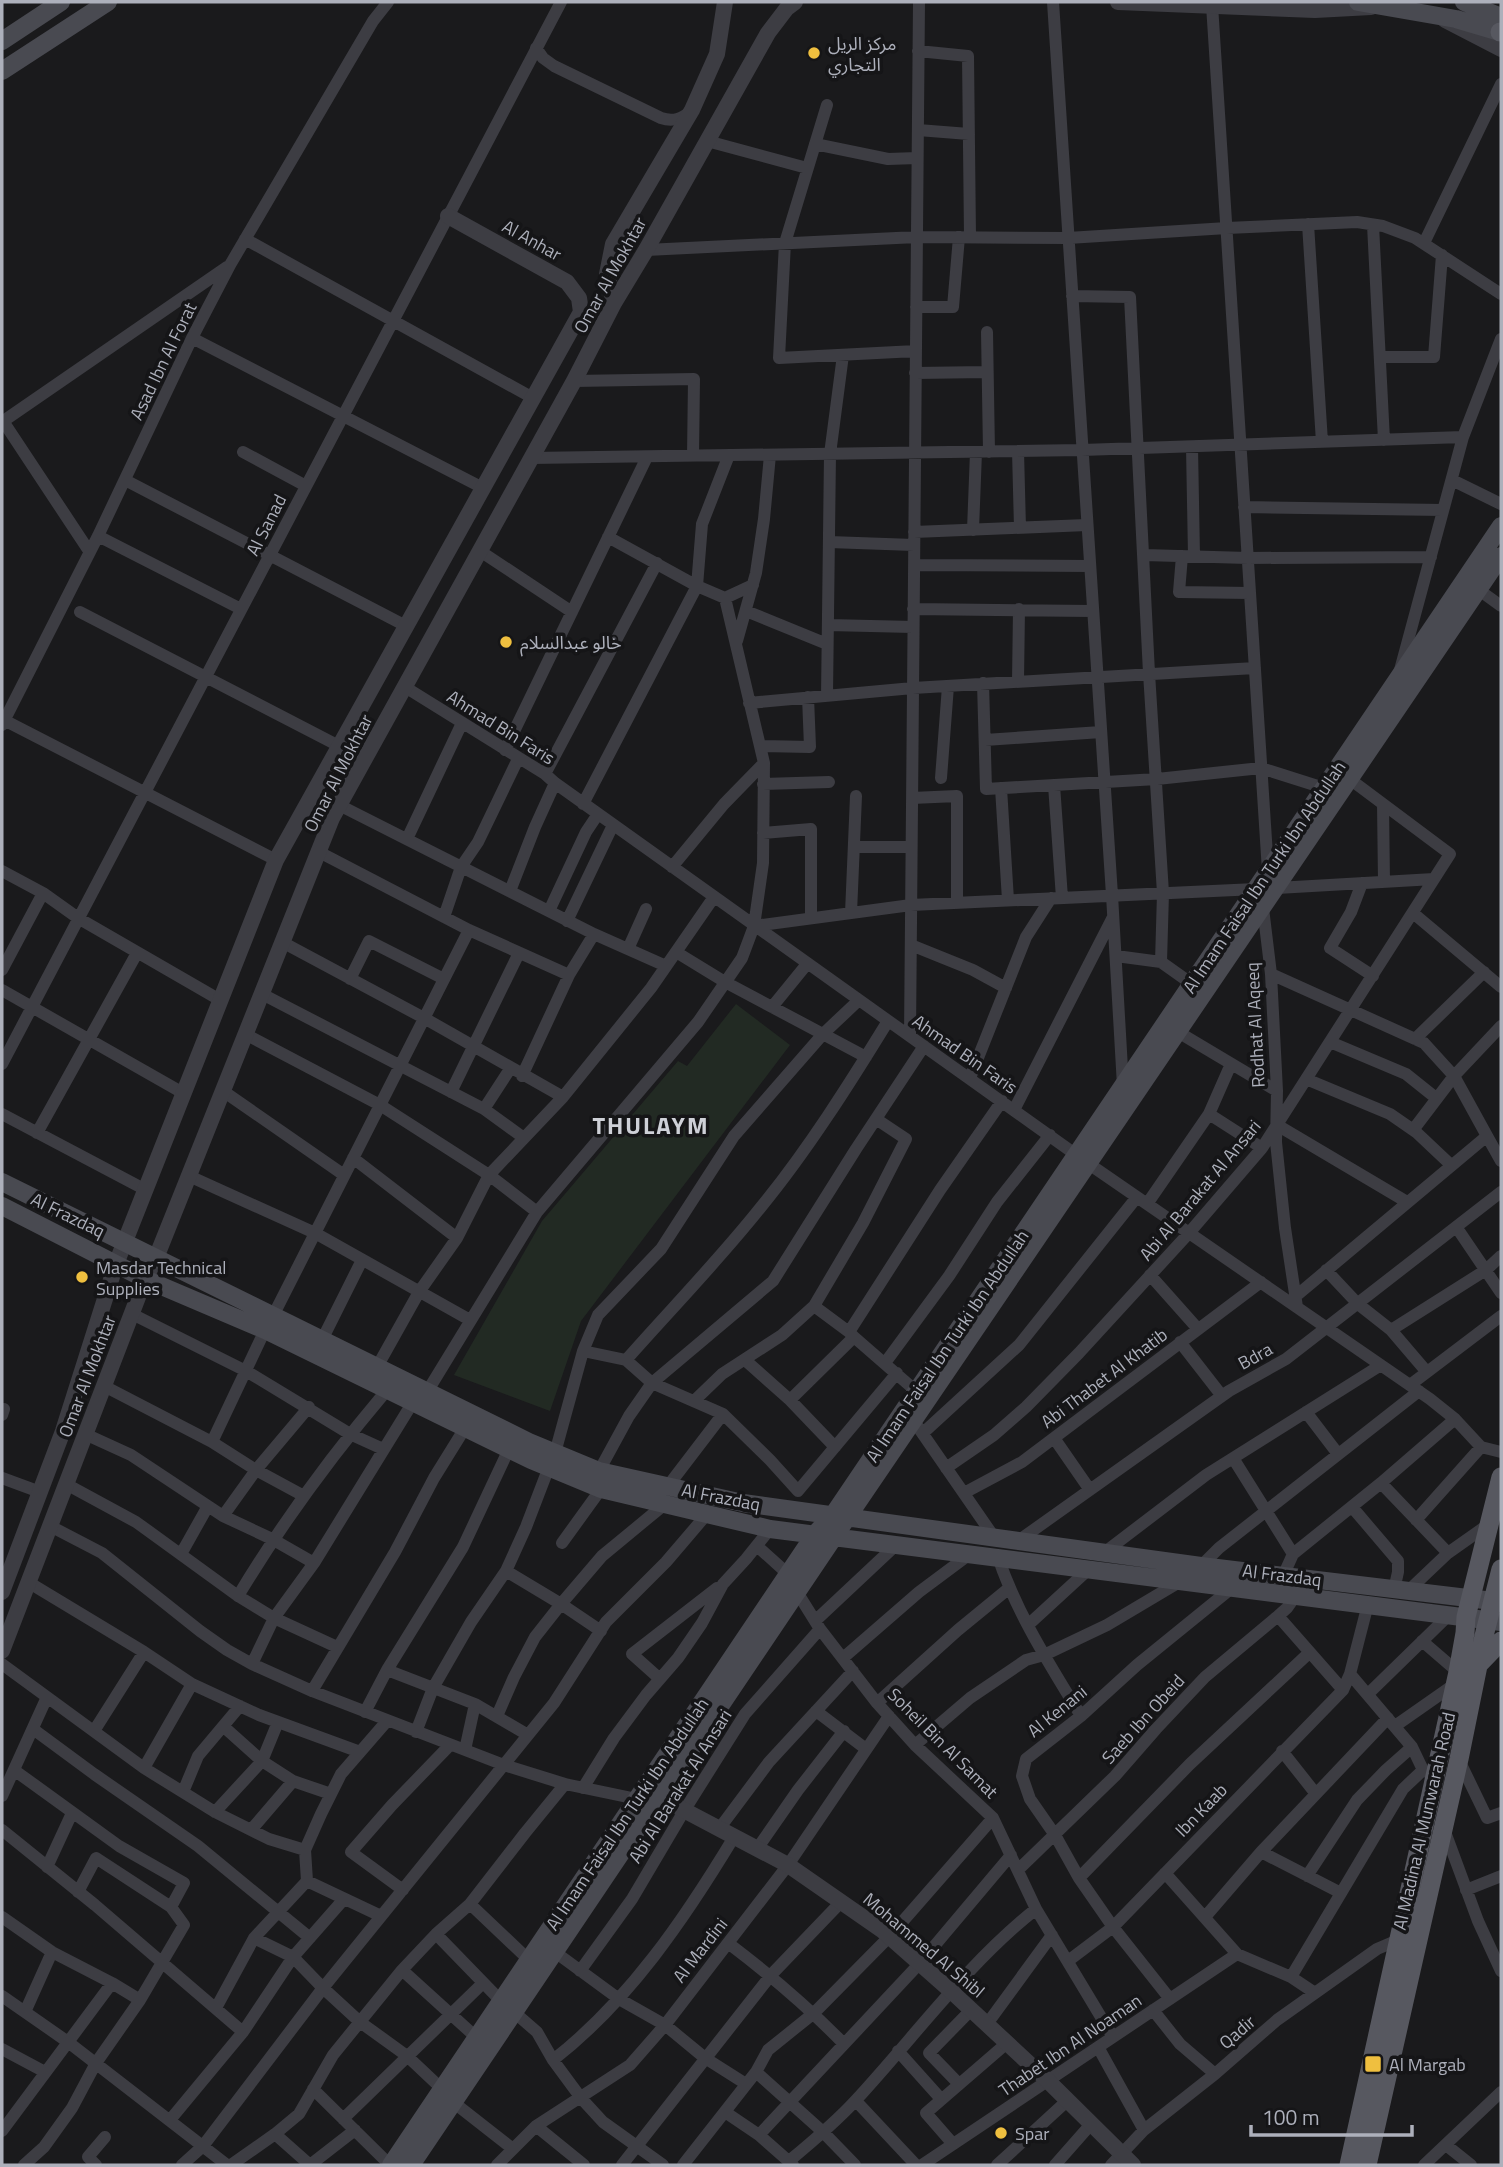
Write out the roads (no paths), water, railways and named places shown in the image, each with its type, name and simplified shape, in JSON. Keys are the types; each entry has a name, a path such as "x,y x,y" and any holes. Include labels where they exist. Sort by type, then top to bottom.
{"main road":[{"path":"2,41 61,2"},
{"path":"2,71 108,2"},
{"path":"1359,2 1434,14 1501,33"},
{"path":"1464,2 1501,33"},
{"path":"2,61 88,4"},
{"name":"Al Imam Faisal Ibn Turki Ibn Abdullah","path":"391,2165 448,2096 508,2007 529,1960 815,1534 840,1516 918,1427 1083,1159 1123,1086 1501,526"},
{"name":"Al Imam Faisal Ibn Turki Ibn Abdullah","path":"411,2165 477,2038 508,2007 555,1952 834,1537 840,1516 916,1391 1178,1032 1501,556"},
{"name":"Al Frazdaq","path":"2,1182 156,1258 387,1390 420,1397 530,1442 552,1460 601,1489 743,1503 1201,1566 1401,1590 1495,1622"},
{"name":"Al Frazdaq","path":"2,1206 145,1279 322,1340 377,1367 466,1428 509,1449 599,1471 667,1495 707,1514 770,1529 1368,1604 1462,1610 1498,1602"},
{"name":"Al Madina Al Munwarah Road","path":"1349,2165 1398,1940 1429,1772 1456,1678 1462,1610 1501,1477"},
{"name":"Al Madina Al Munwarah Road","path":"1367,2165 1478,1665 1495,1622 1501,1574"},
{"path":"1478,1665 1501,1641"}],"street":[{"name":"Asad Ibn Al Forat","path":"373,21 379,2"},
{"name":"Asad Ibn Al Forat","path":"3,721 98,536 192,338 230,265 373,21 388,2"},
{"name":"Al Sanad","path":"2,1064 561,2"},
{"path":"717,54 725,2"},
{"path":"614,303 607,274 613,244 692,110 717,54 735,2"},
{"name":"Omar Al Mokhtar","path":"2,1651 145,1279 156,1258 282,942 340,805 574,381 614,303 768,33 795,2"},
{"path":"910,1036 919,2"},
{"path":"1053,2 1123,1086"},
{"path":"1118,2 1315,10 1385,6"},
{"path":"1212,5 1268,871"},
{"path":"536,48 543,58 554,66 661,118 679,119 692,110"},
{"path":"916,307 953,307 965,237 969,134 968,56 918,51"},
{"path":"1423,243 1501,83"},
{"path":"827,105 785,243 779,358 916,351"},
{"path":"918,130 969,134"},
{"path":"706,141 807,169"},
{"path":"815,144 888,159 917,158"},
{"name":"Al Anhar","path":"448,216 566,282 579,298 581,312"},
{"path":"646,250 917,237 1068,238 1357,222 1415,238 1501,294"},
{"path":"1308,224 1322,442"},
{"path":"1373,225 1384,440"},
{"path":"245,239 533,398"},
{"path":"1380,357 1434,357 1442,255"},
{"path":"89,551 2,421 230,265"},
{"path":"1072,296 1130,297 1163,893 1161,962"},
{"name":"Omar Al Mokhtar","path":"4,1580 63,1431 124,1242 275,860 581,312"},
{"path":"973,530 982,452 987,332"},
{"path":"192,338 483,488"},
{"path":"1397,680 1463,437 1501,339"},
{"path":"827,696 830,454 843,355"},
{"path":"915,373 987,372"},
{"path":"574,381 694,379 693,456"},
{"path":"531,458 1082,450 1463,437"},
{"path":"1192,447 1188,556 1179,592 1250,593"},
{"path":"1018,451 1020,528"},
{"path":"243,452 306,485"},
{"path":"583,804 697,586 702,524 729,455"},
{"path":"736,644 753,585 764,519 770,455"},
{"path":"505,750 647,457"},
{"path":"125,480 406,625"},
{"path":"1452,480 1501,504"},
{"path":"1244,507 1443,510"},
{"path":"829,542 914,539 973,530 1087,525"},
{"path":"98,536 241,609"},
{"path":"608,537 697,586 725,598 753,585"},
{"path":"480,551 572,612"},
{"path":"1144,555 1248,558 1431,557"},
{"path":"545,774 657,563"},
{"path":"914,565 1090,566"},
{"path":"1479,590 1501,606"},
{"path":"252,1664 274,1618 314,1563 383,1449 420,1397 537,1212 698,1022 742,958 754,926 763,863 764,763 725,598"},
{"path":"914,608 1093,611"},
{"path":"1018,681 1019,609"},
{"path":"746,611 827,644"},
{"path":"80,612 339,746"},
{"path":"828,625 913,627"},
{"path":"749,703 983,683 1255,668"},
{"path":"983,683 986,789 1157,779 1261,768 1324,788"},
{"path":"941,778 948,686"},
{"name":"Ahmad Bin Faris","path":"405,687 545,774 583,804 1083,1159 1261,1282 1296,1301 1328,1329 1455,1419 1482,1447"},
{"path":"760,746 810,747 808,697"},
{"path":"3,721 275,860"},
{"path":"407,839 461,723"},
{"path":"985,740 1101,733"},
{"path":"444,917 461,867 478,842 518,759"},
{"path":"672,867 724,804 764,763"},
{"path":"1351,780 1383,804 1384,882"},
{"path":"763,784 829,782"},
{"path":"510,891 555,783"},
{"path":"970,1078 1026,937 1056,898 1054,785"},
{"path":"1001,788 1007,900"},
{"path":"851,913 856,796"},
{"path":"912,798 957,796 957,903"},
{"name":"Abi Al Barakat Al Ansari","path":"946,1468 994,1435 1026,1407 1189,1233 1262,1148 1450,854 1383,804"},
{"path":"340,805 567,921 666,967"},
{"path":"549,911 586,832 598,814"},
{"path":"567,921 613,825"},
{"path":"763,833 811,829 811,918"},
{"path":"854,847 911,847"},
{"path":"319,852 469,930 569,975"},
{"path":"2,871 43,893 136,953 220,1000"},
{"path":"1277,888 1434,879"},
{"path":"1362,883 1351,912 1330,948 1373,976"},
{"path":"754,926 911,905 1256,889"},
{"path":"2,970 43,893"},
{"path":"377,1367 419,1293 457,1238 489,1175 563,1097 666,967 715,897"},
{"name":"Rodhat Al Aqeeq","path":"1263,908 1271,974 1277,1091 1276,1142 1296,1301"},
{"path":"628,949 646,909"},
{"path":"1413,913 1501,986"},
{"path":"1014,1110 1113,915"},
{"path":"212,1442 269,1323 469,930"},
{"path":"523,1076 569,975 594,934"},
{"path":"350,979 369,941 444,979"},
{"path":"282,942 563,1097"},
{"path":"911,945 972,970 1006,988"},
{"path":"676,952 725,982 866,1057"},
{"path":"37,1133 136,953"},
{"path":"451,1092 519,953"},
{"path":"1116,956 1161,962 1192,984"},
{"path":"772,1007 807,964"},
{"path":"1415,1039 1484,972"},
{"path":"1271,974 1424,1043 1454,1076 1499,1155"},
{"path":"2,990 183,1093"},
{"path":"262,994 484,1109 524,1138"},
{"path":"416,1732 433,1688 471,1622 506,1571 526,1527 552,1460 583,1351 598,1315 661,1249 734,1136 823,1034 859,1000"},
{"path":"626,1360 764,1204 888,1021"},
{"path":"1413,1130 1454,1076 1501,1026"},
{"path":"1178,1032 1277,1091"},
{"path":"245,1034 380,1105 489,1175 537,1212"},
{"path":"1330,1042 1406,1074 1436,1098"},
{"path":"599,1471 629,1416 652,1383 773,1282 925,1046"},
{"path":"994,1537 918,1427 1019,1345 1142,1200 1209,1115 1231,1064"},
{"path":"484,1109 510,1069"},
{"path":"1307,1079 1390,1114 1413,1130 1451,1165"},
{"path":"223,1091 344,1175"},
{"path":"790,1400 852,1335 940,1190 1002,1101"},
{"path":"2,1114 144,1189"},
{"path":"1209,1115 1262,1148"},
{"path":"694,1401 722,1374 782,1335 814,1306 863,1223 906,1139 876,1119"},
{"path":"1277,1125 1407,1202"},
{"path":"885,1363 997,1202 1050,1135"},
{"path":"1296,1301 1326,1270 1487,1136"},
{"path":"353,1158 457,1238"},
{"path":"189,1176 315,1233 470,1320"},
{"name":"Bdra","path":"1018,1541 1222,1396 1286,1359 1328,1329 1501,1192"},
{"path":"1457,1228 1501,1293"},
{"path":"1391,1330 1486,1270 1501,1256"},
{"path":"322,1340 362,1260"},
{"path":"1326,1270 1358,1304 1391,1330 1426,1371"},
{"path":"1150,1275 1198,1329"},
{"name":"Abi Thabet Al Khatib","path":"964,1493 1022,1462 1261,1282"},
{"path":"814,1306 916,1391"},
{"path":"132,1314 246,1371 350,1434 383,1449"},
{"path":"1201,1566 1219,1548 1338,1454 1414,1388 1426,1371 1501,1316"},
{"path":"1180,1342 1222,1396"},
{"path":"583,1351 626,1360 652,1383 723,1414 798,1492 897,1373"},
{"path":"744,1360 790,1400 835,1447"},
{"path":"1105,1552 1154,1513 1233,1458 1381,1365"},
{"path":"104,1386 212,1442 304,1496"},
{"path":"238,1596 272,1539 350,1434 387,1390"},
{"path":"223,1516 256,1470 309,1407"},
{"path":"1306,1412 1338,1454"},
{"path":"497,1716 536,1637 602,1556 667,1495 723,1414"},
{"path":"1284,1574 1293,1554 1455,1419"},
{"path":"312,1691 395,1552 434,1478 466,1428"},
{"path":"85,1434 131,1455 223,1516 314,1563"},
{"path":"1054,1438 1090,1490"},
{"path":"1416,1520 1482,1447 1501,1451"},
{"path":"365,1712 387,1670 463,1547 509,1449"},
{"path":"1233,1458 1293,1554"},
{"path":"2,1478 40,1492"},
{"path":"66,1483 135,1522 238,1596 274,1618 337,1647"},
{"path":"1381,1483 1448,1553"},
{"path":"562,1543 601,1489"},
{"path":"181,1554 208,1506"},
{"path":"1352,1507 1398,1560 1401,1590 1489,1524"},
{"path":"182,2165 203,2146 323,1988 561,1693 606,1622 666,1562 707,1514"},
{"path":"50,1526 102,1553 209,1637 252,1664 312,1691 504,1765 565,1784 637,1799"},
{"path":"660,1679 632,1654 723,1584 770,1529"},
{"name":"Abi Al Barakat Al Ansari","path":"580,1970 632,1899 746,1714 818,1625 896,1545"},
{"path":"757,1546 788,1574"},
{"path":"843,1658 919,1592 970,1554"},
{"path":"998,1558 1008,1589 1081,1716"},
{"path":"1028,1625 1089,1569"},
{"path":"506,1571 601,1631"},
{"path":"915,1745 970,1698 1026,1660 1044,1655 1107,1625 1182,1581"},
{"path":"28,1582 192,1684 278,1722 360,1752"},
{"path":"583,1788 614,1738 696,1632 723,1584"},
{"name":"Al Kenani","path":"1170,1999 1113,1927 1079,1878 1055,1835 1030,1799 1022,1776 1026,1759 1233,1587"},
{"path":"877,1703 1008,1589"},
{"name":"Soheil Bin Al Samat","path":"797,1592 818,1625 877,1703 915,1745 993,1818 1036,1909 1113,2037"},
{"name":"Saeb Ibn Obeid","path":"1018,1870 1115,1776 1205,1678 1287,1608 1296,1595"},
{"name":"Ibn Kaab","path":"1068,1961 1113,1927 1343,1690 1350,1674 1368,1604"},
{"path":"1368,1694 1422,1641 1462,1610"},
{"path":"1278,1616 1343,1690"},
{"path":"1205,1917 1316,1794 1391,1722 1456,1678 1422,1641"},
{"path":"94,1731 144,1652"},
{"path":"1079,1878 1191,1764 1309,1653"},
{"path":"1478,1665 1501,1659"},
{"path":"2,1664 144,1768 215,1812 269,1839 305,1850"},
{"path":"387,1670 475,1704 528,1735"},
{"path":"719,1829 769,1762 853,1671"},
{"path":"1291,1977 1402,1789 1429,1772 1412,1747 1350,1674"},
{"path":"144,1768 192,1684"},
{"path":"2,1796 47,1697"},
{"path":"464,1750 475,1704"},
{"path":"183,1792 198,1756 240,1706"},
{"path":"816,1711 866,1749"},
{"name":"Al Mardini","path":"497,2165 536,2126 630,2065 665,2025 788,1865 889,1716"},
{"path":"216,2008 254,1938 307,1881 305,1850 341,1774 387,1721"},
{"path":"215,1812 261,1761 278,1722"},
{"path":"223,1727 261,1761 292,1781 331,1794"},
{"path":"33,1729 198,1846 310,1938"},
{"path":"757,1849 844,1731"},
{"path":"402,1890 351,1853 392,1805 450,1745"},
{"path":"1307,1876 1357,1800 1412,1747"},
{"path":"1282,1751 1316,1794"},
{"path":"1459,1759 1487,1818 1501,1813"},
{"path":"15,1770 118,1846 184,1883 171,1907"},
{"path":"251,1829 292,1781"},
{"path":"2,1996 68,2042 229,2165 299,2114 333,2055 402,1970 436,1934 470,1904 565,1784"},
{"name":"Mohammed Al Shibl","path":"659,1797 788,1865 889,1937 972,2009 1068,2100 1122,2161"},
{"path":"47,1867 72,1813"},
{"path":"683,2165 756,2072 768,2050 814,2013 889,1937 993,1818"},
{"path":"1443,1826 1466,1890 1501,1971"},
{"path":"2,1830 243,2032"},
{"path":"553,2060 583,2037 619,1999 698,1896 734,1837"},
{"path":"1261,1852 1341,1893"},
{"path":"759,2135 919,1963 1011,1855"},
{"path":"24,2165 44,2147 72,2108 96,2063 140,2000 184,1926 171,1907 96,1858 78,1892"},
{"path":"1165,1872 1237,1954 1291,1977 1315,1993"},
{"path":"1466,1890 1501,1876"},
{"path":"307,1881 381,1916"},
{"path":"170,2120 243,2032 293,1957 344,1899"},
{"path":"622,2165 771,1975 841,1902"},
{"path":"470,1904 529,1960"},
{"path":"725,2112 759,2135 791,2163 856,2101 1005,1933 1036,1909"},
{"path":"2,1917 52,1952 140,2000"},
{"path":"436,1934 482,1984 537,2032 580,2098 603,2122 663,2165"},
{"path":"987,2024 1052,1935"},
{"path":"254,1938 293,1957 360,2022 407,2056 448,2096 513,2149"},
{"path":"1489,1943 1501,1938"},
{"name":"Qadir","path":"1122,2161 1144,2130 1278,2020 1377,1949 1398,1940"},
{"path":"728,1943 771,1975 844,2044"},
{"path":"25,2012 52,1952"},
{"path":"555,1952 619,1999 665,2025 705,2058 747,2084"},
{"name":"Thabet Ibn Al Noaman","path":"922,2165 1237,1954"},
{"path":"402,1970 477,2038"},
{"path":"2,2131 112,1983"},
{"path":"343,2119 482,1984"},
{"path":"959,2084 929,2053 972,2009"},
{"path":"1153,2010 1181,2044 1215,2074"},
{"path":"953,2144 926,2113 1007,2043"},
{"path":"1098,2047 1144,2130"},
{"path":"2,2049 45,2072"},
{"path":"898,2051 941,2099"},
{"path":"756,2072 823,2132 855,2165"},
{"path":"313,2089 391,2165"},
{"path":"1424,2165 1501,2092"},
{"path":"997,2165 1068,2100"},
{"path":"856,2101 916,2165"},
{"path":"1055,2165 1091,2123"},
{"path":"536,2126 576,2163"},
{"path":"275,2134 310,2165 355,2130"},
{"path":"96,2165 88,2157 105,2137"},
{"path":"1446,2146 1471,2165"}],"place":[{"name":"مركز الريل التجاري","path":"814,53"},
{"name":"خالو عبدالسلام","path":"506,642"},
{"name":"Masdar Technical Supplies","path":"82,1277"},
{"name":"Al Margab","path":"1373,2064"},
{"name":"Spar","path":"1001,2133"}],"district":[{"name":"THULAYM","path":"651,1125"}]}
